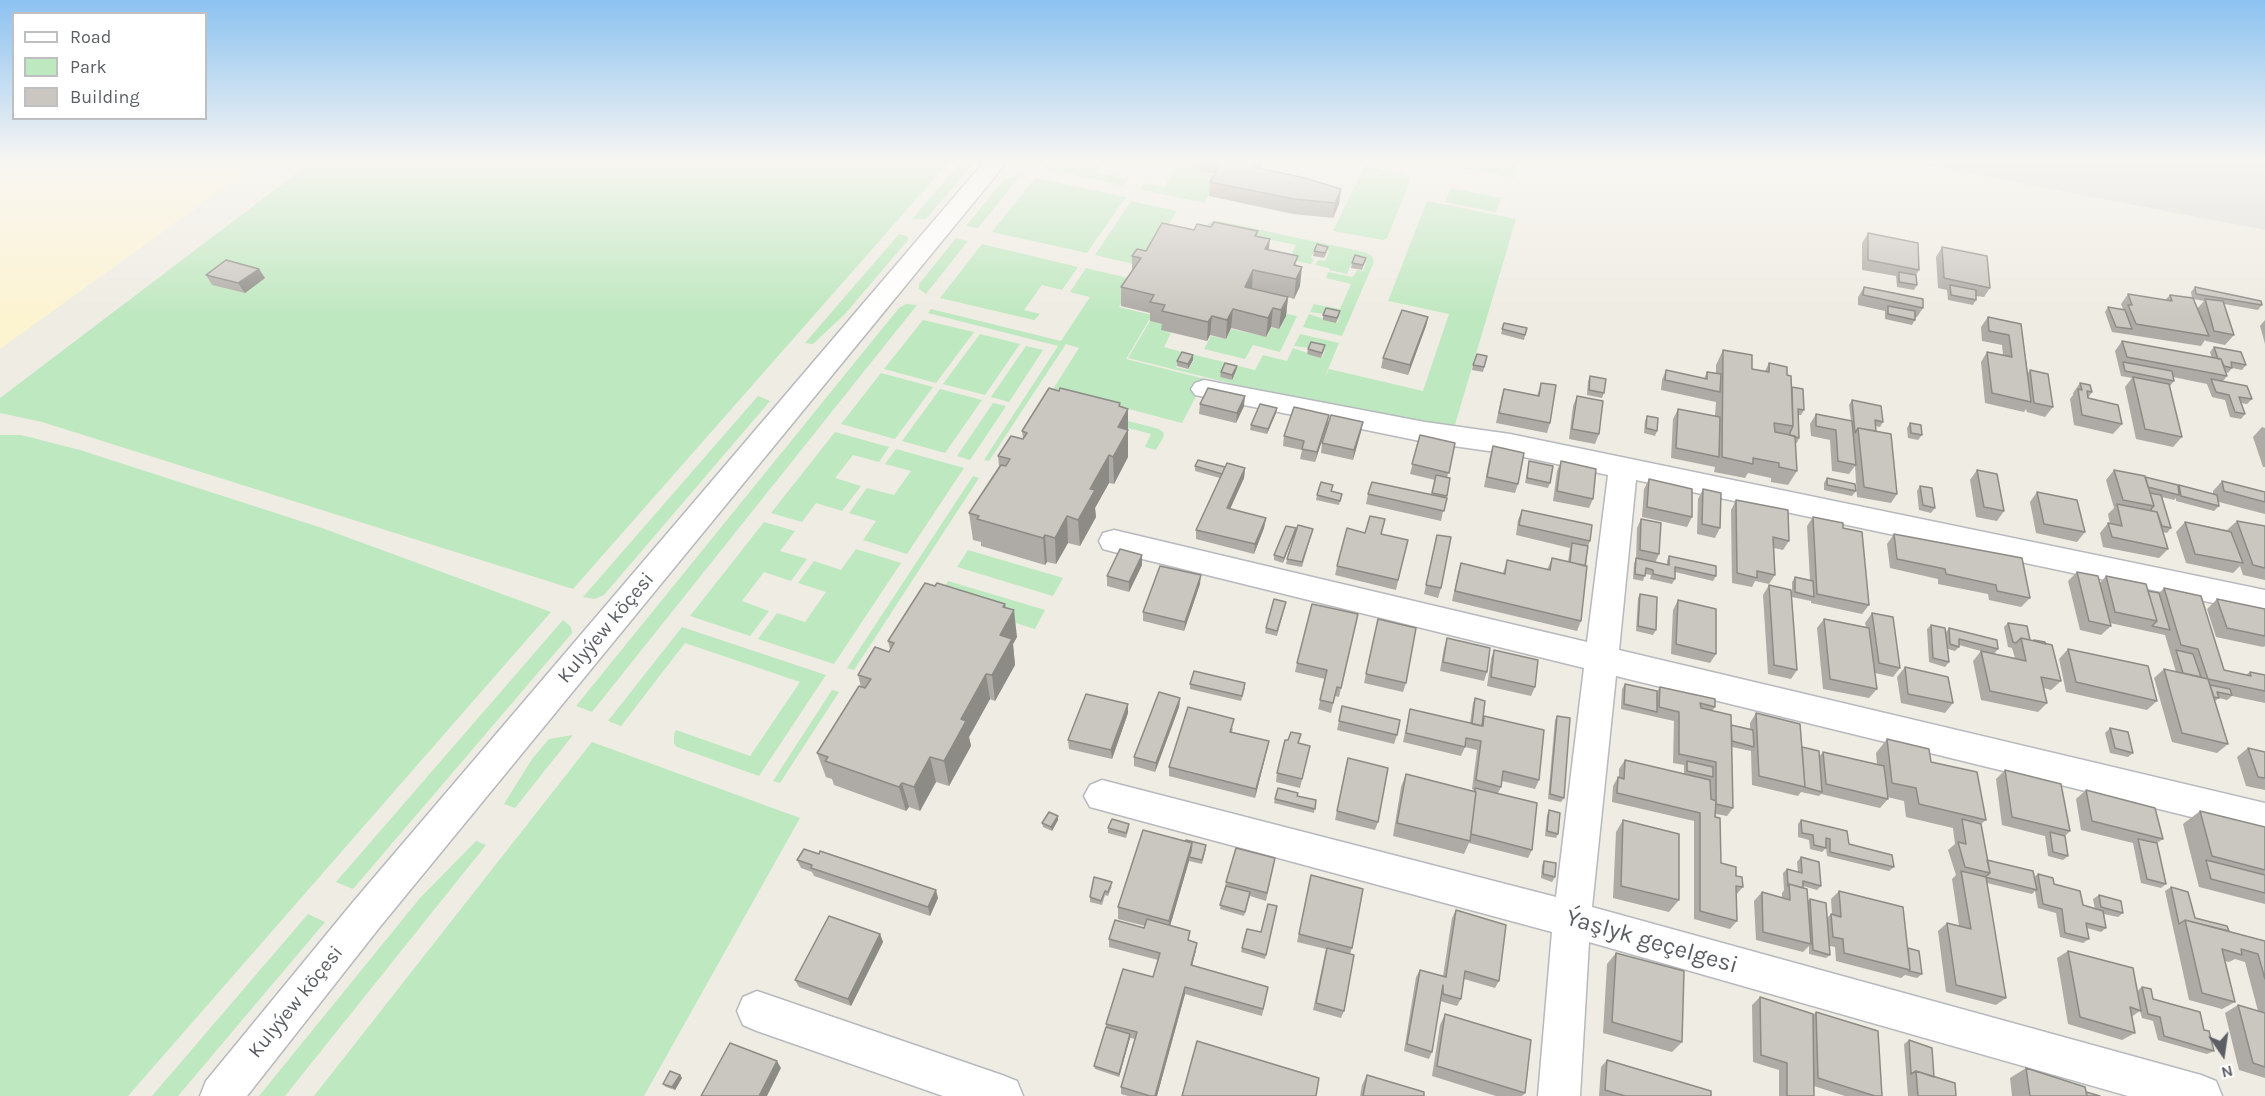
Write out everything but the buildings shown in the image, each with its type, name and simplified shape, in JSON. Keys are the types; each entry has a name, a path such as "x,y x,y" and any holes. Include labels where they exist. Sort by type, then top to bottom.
{"street":[{"name":"Kulyýew köçesi","path":"221,1096 381,897 952,214"},
{"path":"1204,389 1425,432 1510,444 2265,602"},
{"path":"1559,1096 1572,919 1623,468"},
{"path":"1114,541 2265,819"},
{"name":"Ýaşlyk geçelgesi","path":"1102,796 1572,919 2201,1096"},
{"path":"757,1011 1002,1096"}],"shaded area":[{"path":"2182,214 2265,214 2265,230"}],"green space":[{"path":"243,214 903,214 573,589 42,422 0,413 0,398"},
{"path":"916,214 930,214 926,219 912,219"},
{"path":"976,214 989,214 978,228 966,226"},
{"path":"1006,214 1114,214 1087,253 992,232"},
{"path":"1122,214 1175,214 1142,266 1095,255"},
{"path":"1341,214 1397,214 1387,238 1383,240 1333,231"},
{"path":"1422,214 1492,214 1516,219 1454,428 1314,404 1128,358 1150,321 1165,325 1162,330 1171,333 1164,347 1189,354 1186,358 1182,357 1176,367 1188,370 1194,360 1189,358 1191,354 1232,364 1229,368 1225,367 1220,377 1232,380 1237,371 1232,369 1234,365 1255,370 1263,355 1287,361 1293,348 1322,358 1325,350 1294,346 1300,334 1339,343 1324,379 1329,369 1423,391 1449,314 1388,301"},
{"path":"1212,221 1364,252 1372,256 1374,262 1342,336 1303,327 1309,314 1337,323 1340,316 1310,312 1314,304 1340,309 1351,284 1326,278 1328,272 1353,277 1357,270 1363,271 1366,263 1353,260 1347,274 1329,270 1329,268 1315,265 1318,260 1325,261 1329,251 1315,248 1311,264 1289,260 1296,245 1230,231 1197,242"},
{"path":"899,234 907,236 908,240 845,314 813,344 805,343"},
{"path":"956,238 968,241 926,294 919,289 919,284"},
{"path":"982,244 1078,267 1062,290 1042,285 1024,310 1040,314 1034,320 940,298"},
{"path":"1086,268 1136,280 1119,307 1152,315 1126,359 1205,379 1182,423 1053,389 1079,348 1066,344 989,461 984,460 1058,346 928,313 931,309 1061,341 1090,297 1070,292"},
{"path":"906,304 917,305 592,712 576,706 899,308"},
{"path":"1287,314 1297,316 1280,352 1253,345 1245,359 1204,349 1211,336 1226,339 1231,329 1267,337 1271,328 1279,329"},
{"path":"923,320 974,332 936,383 884,369"},
{"path":"980,334 1020,344 985,395 943,384"},
{"path":"1026,346 1043,350 1009,402 991,397"},
{"path":"881,373 933,387 895,439 841,424"},
{"path":"940,389 982,400 945,453 902,441"},
{"path":"758,396 770,401 604,595 594,599 583,597"},
{"path":"993,403 1006,406 970,460 957,456"},
{"path":"1059,403 1159,429 1164,436 1156,450 1145,447 1151,434 1056,409"},
{"path":"835,432 889,447 879,462 853,455 835,478 861,486 842,511 816,503 802,522 771,513"},
{"path":"0,435 21,435 80,450 322,528 551,612 128,1096 0,1096"},
{"path":"896,449 964,468 907,554 863,540 876,521 849,513 867,488 894,495 911,471 885,464"},
{"path":"973,476 979,478 854,670 847,668"},
{"path":"764,522 795,531 780,551 807,559 791,581 764,572 742,601 769,611 750,636 690,616"},
{"path":"856,549 901,563 834,664 758,639 777,613 805,622 826,592 798,583 814,561 841,570"},
{"path":"968,550 1063,578 1053,596 957,567"},
{"path":"948,581 1045,610 1035,629 937,599"},
{"path":"563,620 571,627 572,633 353,889 336,882"},
{"path":"682,627 826,675 759,776 677,747 674,744 674,734 676,730 750,756 800,682 685,643 621,726 608,721"},
{"path":"832,690 839,692 780,783 773,781"},
{"path":"573,735 515,808 504,804 532,759 549,739"},
{"path":"592,742 800,818 644,1096 314,1096"},
{"path":"476,841 486,845 285,1096 259,1096 420,898"},
{"path":"308,914 325,922 178,1096 152,1096"}],"sand":[{"path":"0,214 187,214 0,349"}]}
